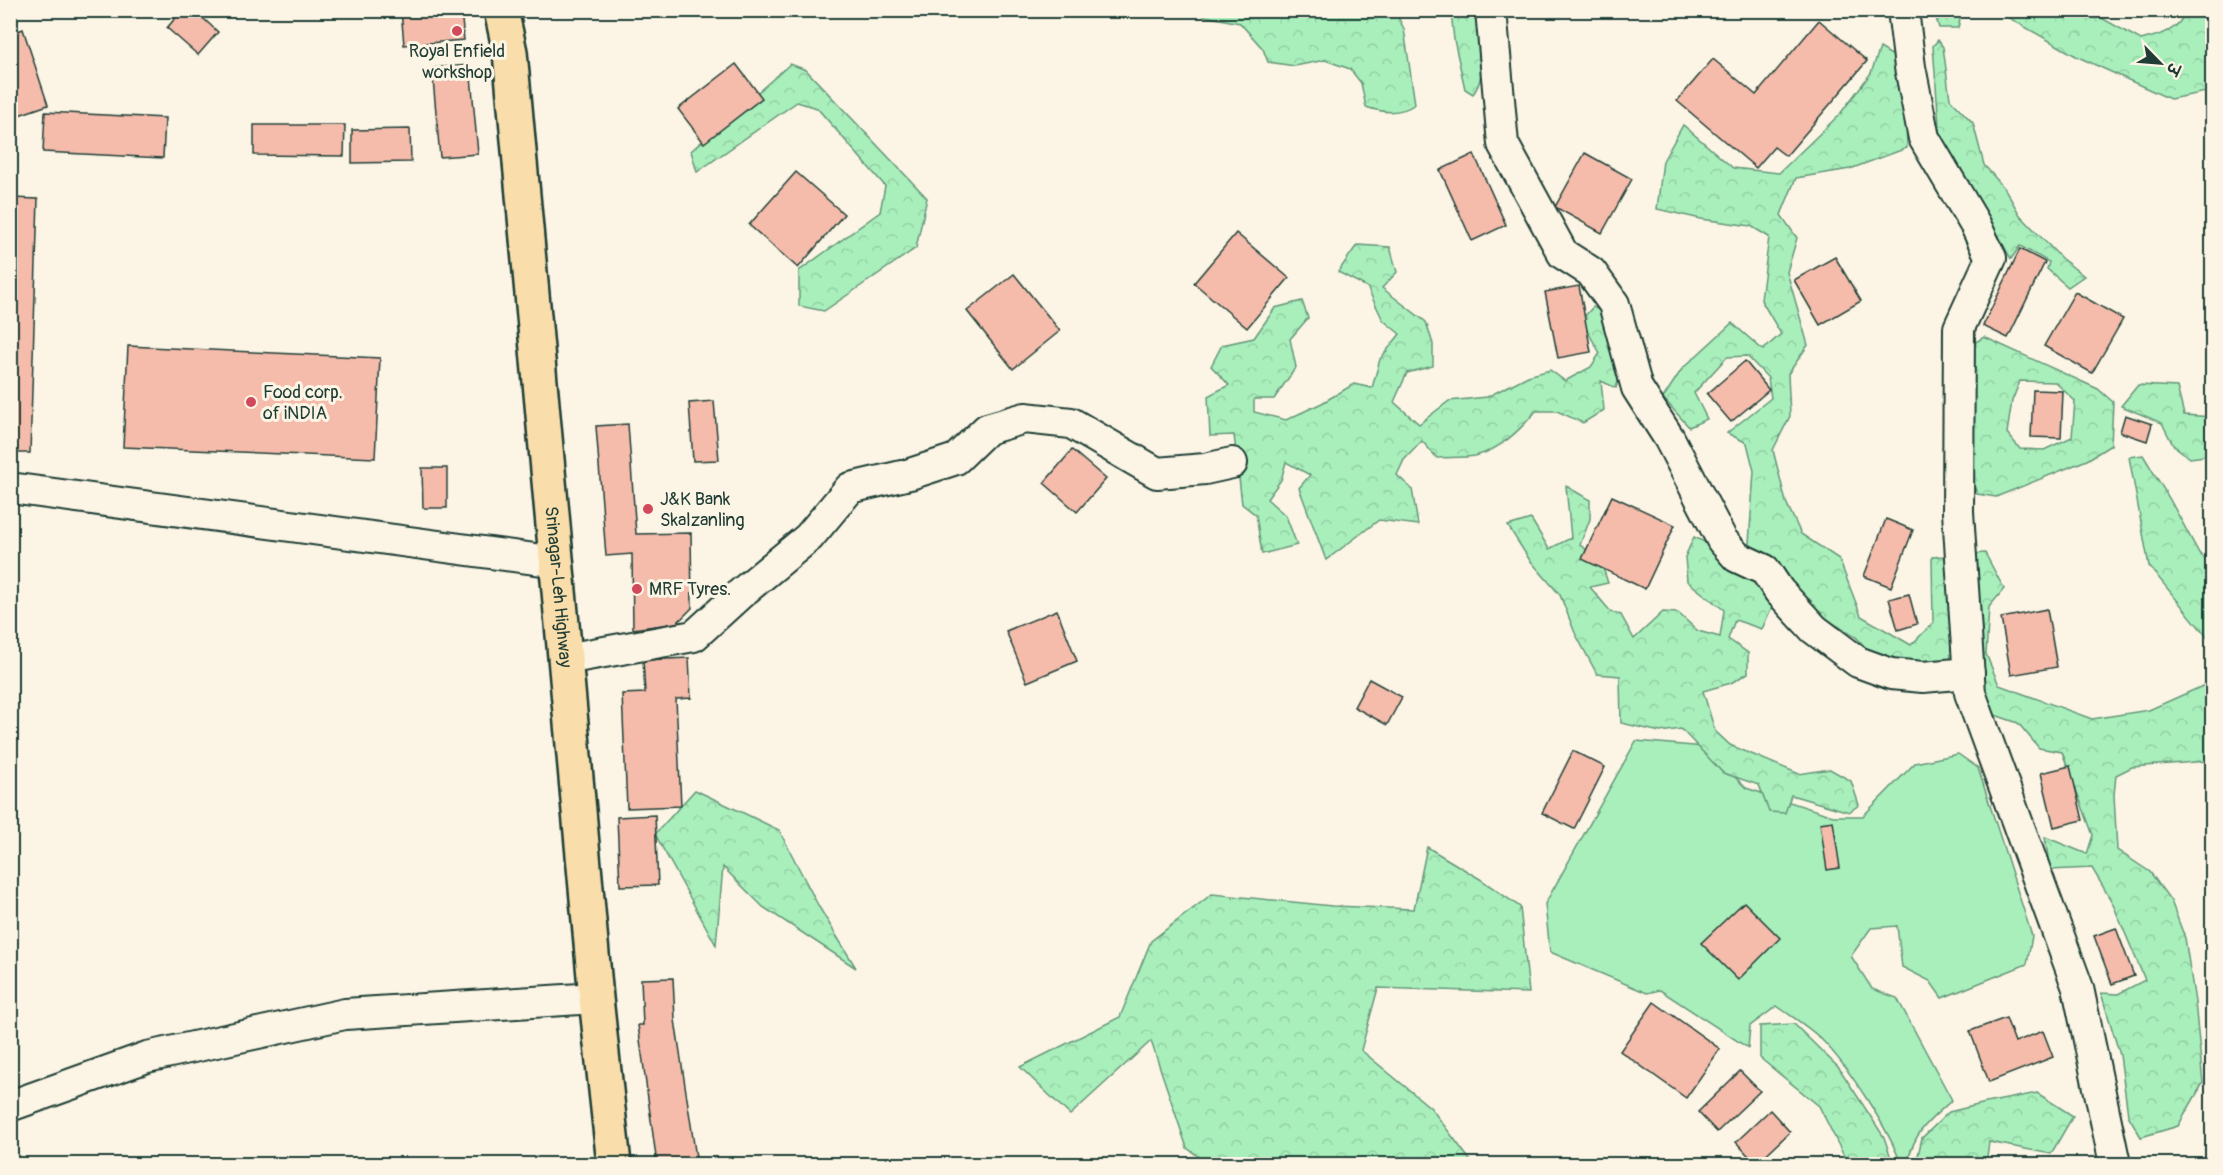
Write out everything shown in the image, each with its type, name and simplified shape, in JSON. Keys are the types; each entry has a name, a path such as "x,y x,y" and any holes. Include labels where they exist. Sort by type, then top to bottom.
{"highway":[{"name":"Srinagar-Leh Highway","path":"501,10 510,52 614,1164"}],"street":[{"path":"1491,10 1503,144 1563,254 1591,272 1614,304 1637,388 1694,483 1722,540 1737,557 1765,570 1779,591 1814,629 1858,663 1891,674 1923,677 1969,674"},
{"path":"1903,10 1910,67 1924,138 1976,226 1991,258 1959,328 1958,512 1970,693 2079,988 2115,1164"},
{"path":"566,659 694,636 740,594 809,537 850,488 910,474 956,459 987,429 1025,418 1071,423 1157,473 1205,469 1232,463"},
{"path":"10,488 556,562"},
{"path":"10,1106 147,1057 345,1014 597,998"}],"green space":[{"path":"1205,11 1395,11 1404,29 1415,104 1403,110 1391,112 1366,107 1361,83 1350,69 1325,60 1295,66 1268,62 1263,49 1240,23 1204,16"},
{"path":"1451,11 1481,11 1483,43 1481,77 1473,94 1465,89 1454,40"},
{"path":"1934,11 1962,11 1958,28 1939,28"},
{"path":"1997,11 2089,11 2141,40 2174,28 2185,11 2212,11 2212,91 2170,99 2076,56"},
{"path":"1938,40 1943,47 1950,99 1973,123 1984,165 2005,189 2020,215 2061,258 2084,276 2068,287 2047,269 2049,262 2020,246 2011,259 1979,200 1940,139 1933,46"},
{"path":"1880,48 1895,57 1905,96 1907,148 1850,169 1796,178 1781,215 1797,238 1787,272 1808,345 1788,374 1790,416 1773,450 1786,502 1801,534 1839,559 1861,616 1911,645 1933,623 1932,557 1985,553 2004,589 1989,607 1986,654 1999,685 2092,719 2149,710 2205,685 2212,655 2212,768 2208,761 2132,767 2116,775 2114,795 2117,850 2150,872 2171,901 2185,938 2195,1002 2203,1083 2178,1126 2141,1137 2128,1115 2120,1055 2101,993 2118,994 2145,980 2112,902 2092,868 2050,870 2045,837 2087,854 2093,835 2062,752 2039,748 2018,723 1983,711 1976,688 1877,660 1856,637 1824,618 1790,592 1749,543 1754,471 1747,443 1727,433 1771,398 1768,378 1747,356 1727,357 1694,393 1707,419 1689,427 1663,398 1682,369 1732,323 1763,350 1781,334 1761,300 1769,237 1751,226 1701,219 1657,209 1663,161 1683,125 1733,168 1779,173 1840,114 1871,73"},
{"path":"790,64 806,70 927,198 916,248 824,311 799,306 799,271 880,212 885,186 817,108 797,102 697,172 691,151"},
{"path":"1357,245 1390,247 1397,272 1382,288 1426,322 1433,344 1433,366 1407,373 1394,402 1419,424 1449,401 1487,397 1528,376 1550,370 1565,381 1591,367 1600,353 1581,320 1593,307 1609,315 1617,342 1608,346 1623,366 1616,388 1601,381 1604,410 1583,423 1557,411 1536,411 1501,444 1470,457 1437,458 1422,441 1404,460 1397,475 1412,489 1418,525 1379,520 1326,560 1299,488 1310,475 1286,462 1281,480 1267,499 1286,516 1297,545 1262,554 1256,515 1242,504 1234,435 1210,436 1208,396 1229,385 1211,366 1222,345 1254,338 1275,308 1302,301 1308,318 1290,339 1296,367 1274,399 1254,399 1254,412 1286,420 1322,403 1354,384 1372,388 1380,359 1400,334 1383,320 1367,287 1338,272"},
{"path":"1984,337 2098,389 2113,402 2111,445 2087,460 1996,497 1977,494 1968,467 1974,343","holes":["2020,381 2055,382 2075,401 2072,437 2044,450 2020,449 2007,433 2012,401"]},
{"path":"2138,385 2177,387 2184,415 2212,417 2212,455 2190,458 2173,445 2162,423 2121,406"},
{"path":"2143,455 2199,553 2212,566 2212,643 2149,566 2129,457"},
{"path":"1566,486 1590,500 1590,519 1580,545 1600,559 1608,583 1590,587 1611,612 1621,615 1634,639 1663,612 1678,613 1698,631 1720,637 1724,610 1687,581 1685,557 1694,537 1715,547 1775,600 1762,629 1735,620 1728,639 1748,653 1748,673 1731,683 1703,691 1715,731 1730,745 1799,774 1830,769 1851,781 1859,805 1849,812 1791,795 1785,813 1769,812 1759,785 1723,773 1681,729 1660,732 1621,723 1620,676 1597,674 1575,633 1560,595 1529,559 1508,526 1531,519 1549,549 1571,538"},
{"path":"1636,741 1705,747 1746,788 1833,816 1863,816 1915,763 1958,754 1978,768 2032,936 2027,964 1942,998 1930,981 1902,967 1897,926 1871,928 1851,956 1872,989 1897,998 1952,1100 1929,1121 1918,1135 1907,1164 1901,1164 1878,1117 1832,1051 1812,1031 1777,1006 1750,1026 1748,1048 1660,990 1647,993 1550,952 1545,904"},
{"path":"695,790 779,830 819,907 856,968 763,907 723,867 716,945 655,834"},
{"path":"1427,847 1480,879 1520,907 1529,993 1378,988 1361,1050 1431,1108 1473,1164 1209,1164 1187,1148 1151,1041 1070,1115 1020,1067 1120,1017 1151,941 1212,894 1332,906 1414,909"},
{"path":"1794,1024 1839,1068 1884,1137 1893,1164 1848,1164 1819,1106 1760,1058 1760,1026"},
{"path":"2037,1093 2073,1116 2051,1154 1989,1142 1986,1164 1916,1164 1922,1138 1949,1112"}],"building":[{"path":"182,10 194,10 218,32 198,55 167,28"},
{"path":"401,10 461,10 464,40 404,45"},
{"path":"1819,20 1867,61 1786,156 1774,147 1756,168 1677,101 1713,59 1756,95"},
{"path":"23,29 48,105 13,117 10,111 10,34"},
{"path":"736,64 762,98 704,143 678,109"},
{"path":"470,65 478,154 440,157 432,68"},
{"path":"45,112 165,118 163,158 43,152"},
{"path":"254,125 345,125 344,156 254,155"},
{"path":"410,129 411,162 352,163 352,130"},
{"path":"1585,153 1632,179 1602,233 1555,207"},
{"path":"1474,154 1506,225 1472,241 1440,170"},
{"path":"796,172 844,214 798,268 749,225"},
{"path":"10,198 38,199 30,453 10,453"},
{"path":"1236,233 1289,278 1247,328 1194,283"},
{"path":"2020,249 2045,262 2008,338 1983,326"},
{"path":"1835,257 1861,301 1820,325 1794,280"},
{"path":"1014,274 1060,331 1013,369 967,311"},
{"path":"1579,286 1591,352 1558,358 1545,292"},
{"path":"2075,292 2123,319 2092,373 2044,346"},
{"name":"Food corp. of iNDIA","path":"128,346 380,358 375,458 123,447"},
{"path":"1745,361 1769,390 1731,422 1707,394"},
{"path":"2033,390 2063,391 2061,438 2031,437"},
{"path":"714,401 719,460 693,461 689,403"},
{"path":"2125,415 2152,424 2147,441 2120,432"},
{"path":"628,424 636,534 691,533 692,608 677,623 633,629 632,554 606,556 596,426"},
{"path":"1072,450 1106,479 1077,512 1044,483"},
{"path":"422,468 447,468 447,508 423,508"},
{"path":"1612,496 1675,525 1645,589 1582,559"},
{"path":"1886,519 1913,530 1891,587 1864,576"},
{"path":"1909,594 1917,624 1898,630 1889,599"},
{"path":"2047,609 2057,667 2011,675 2001,618"},
{"path":"1057,610 1077,661 1027,682 1006,631"},
{"path":"689,658 691,698 676,699 681,806 627,808 622,694 645,693 643,660"},
{"path":"1369,679 1402,697 1387,725 1354,707"},
{"path":"1573,751 1605,767 1574,829 1542,813"},
{"path":"2070,766 2083,820 2054,827 2041,773"},
{"path":"655,815 658,885 620,886 617,817"},
{"path":"1833,821 1840,868 1827,870 1820,823"},
{"path":"1744,902 1780,938 1738,980 1701,943"},
{"path":"2116,928 2134,976 2112,984 2094,936"},
{"path":"673,978 675,1020 697,1164 657,1164 638,1025 643,1025 641,979"},
{"path":"1654,1002 1720,1049 1686,1098 1620,1051"},
{"path":"2006,1018 2015,1042 2043,1031 2053,1057 1989,1082 1970,1031"},
{"path":"1740,1071 1760,1091 1717,1132 1698,1112"},
{"path":"1770,1110 1790,1132 1756,1164 1736,1142"}],"place":[{"name":"Royal Enfield workshop","path":"457,31"},
{"name":"Food corp. of iNDIA","path":"251,402"},
{"name":"J&K Bank Skalzanling","path":"648,509"},
{"name":"MRF Tyres.","path":"637,589"}]}
